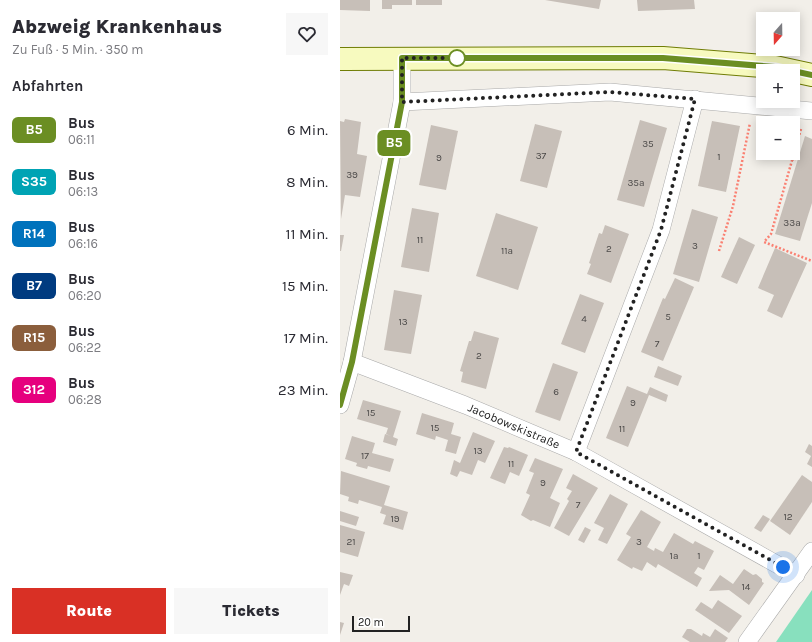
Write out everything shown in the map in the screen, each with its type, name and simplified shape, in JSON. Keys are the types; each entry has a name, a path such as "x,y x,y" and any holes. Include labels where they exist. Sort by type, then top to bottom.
{"street":[{"path":"340,405 352,362 402,102 402,58"},
{"path":"340,59 663,58 775,67 812,75"},
{"path":"402,102 610,92 809,110"},
{"path":"576,452 661,230 695,99"},
{"name":"Jacobowskistraße","path":"352,362 465,405 576,452 796,575"},
{"path":"747,642 812,552"}],"path":[{"path":"719,251 733,206 753,105"},
{"path":"800,136 809,110"},
{"path":"792,160 780,208 770,234 764,242 812,261"}],"green space":[{"path":"812,590 812,642 776,642"}],"building":[{"path":"340,0 370,0 370,11 340,10"},
{"path":"382,0 412,0 412,5 392,5 392,9 382,9"},
{"path":"416,0 442,0 442,5 416,5"},
{"path":"545,0 601,0 599,9"},
{"path":"637,0 694,0 695,9 638,11"},
{"path":"345,119 361,122 357,154 367,156 360,197 345,195 341,219 340,121 344,122"},
{"path":"640,120 667,128 644,207 617,200"},
{"path":"712,121 740,126 726,192 698,186"},
{"path":"535,124 562,131 547,188 520,181"},
{"path":"431,125 458,131 446,190 419,185"},
{"path":"805,136 812,139 812,203 800,241 775,234 798,160 800,160 800,152"},
{"path":"412,208 439,213 429,272 401,267"},
{"path":"692,209 718,217 699,282 673,274"},
{"path":"496,213 538,227 518,290 476,276"},
{"path":"605,225 629,234 611,283 587,274 599,233 602,234"},
{"path":"340,235 344,235 341,251 340,251"},
{"path":"739,237 755,245 737,284 721,277"},
{"path":"775,248 807,263 782,318 767,311 774,295 758,288"},
{"path":"675,278 694,287 663,361 641,352 663,298 665,299"},
{"path":"394,290 422,295 411,354 384,350"},
{"path":"580,294 604,303 585,353 561,344"},
{"path":"474,331 499,338 486,389 461,382 463,372 460,371 469,341 471,341"},
{"path":"553,363 578,372 560,421 535,412"},
{"path":"658,366 682,376 678,386 654,377"},
{"path":"627,386 647,394 650,387 668,395 666,402 649,395 628,447 606,438"},
{"path":"363,400 401,411 393,437 398,439 396,446 383,442 385,434 391,436 386,434 388,428 357,419"},
{"path":"422,413 454,423 451,434 461,437 456,454 445,451 448,440 436,436 435,440 416,434"},
{"path":"473,432 495,441 485,463 478,460 472,475 460,471 457,477 450,474 454,460 460,463"},
{"path":"352,436 375,443 372,453 394,459 390,472 368,466 367,469 356,466 357,463 345,459"},
{"path":"809,444 812,446 812,467 807,464 811,456 805,452"},
{"path":"504,447 509,447 528,455 519,476 510,472 505,484 490,478"},
{"path":"535,458 563,469 550,498 560,503 550,527 533,520 531,521 521,515 530,495 526,493 534,473 529,471"},
{"path":"341,471 390,486 384,505 408,512 403,530 383,524 386,515 380,513 382,507 359,500 358,504 348,501 349,497 340,494"},
{"path":"573,474 598,488 569,536 554,528 569,501 567,499 572,491 566,488"},
{"path":"802,475 812,482 812,502 790,535 770,521"},
{"path":"610,494 628,504 607,544 598,540 604,528 594,523"},
{"path":"641,510 661,522 647,547 654,551 655,548 663,552 674,533 693,544 695,541 714,551 704,570 698,567 694,573 702,578 697,587 658,564 656,568 647,562 642,571 633,567 632,569 617,560 631,537 626,534"},
{"path":"340,511 359,517 356,526 340,521"},
{"path":"763,515 770,519 761,532 754,528"},
{"path":"340,525 365,532 358,557 340,552"},
{"path":"585,527 591,530 584,543 578,540"},
{"path":"744,569 753,575 756,574 764,583 749,605 729,590 709,591 720,575 733,584"},
{"path":"340,572 353,575 349,586 344,584 340,595"},
{"path":"718,600 742,616 729,633 695,610 701,602 712,609"},
{"path":"340,622 344,623 340,635"},
{"path":"687,629 691,629 702,636 703,633 710,637 715,629 728,638 725,642 690,642 682,637"}],"bus line":[{"name":"B5","path":"340,405 352,362 402,102 402,58 663,58 775,67 812,75"}],"route":[{"path":"457,58 402,58 402,102 610,92 695,99 661,230 633,307 576,452 783,567"}]}
